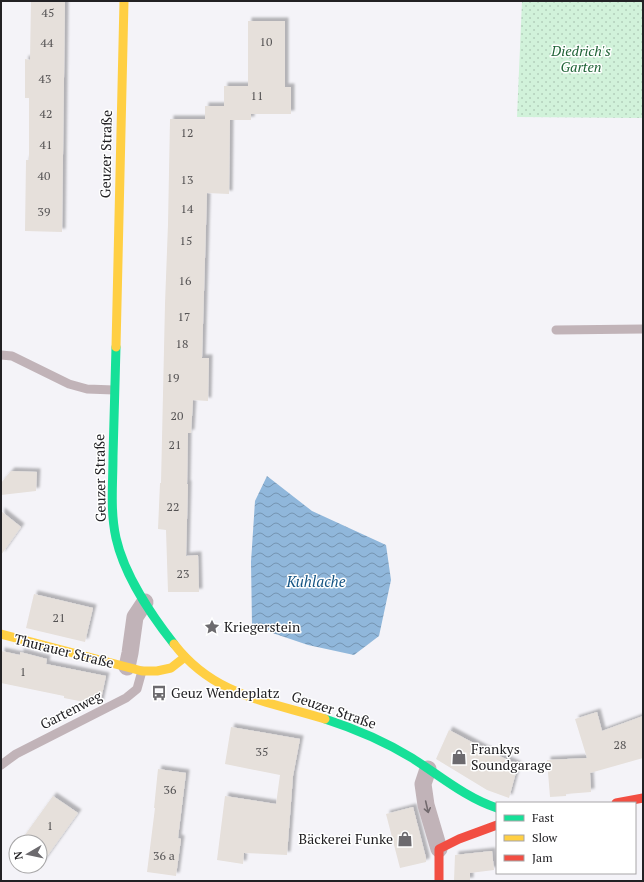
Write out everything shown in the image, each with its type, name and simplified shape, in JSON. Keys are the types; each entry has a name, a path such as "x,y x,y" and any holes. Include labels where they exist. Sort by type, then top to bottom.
{"main road":[{"name":"Geuzer Straße","path":"124,1 112,505 113,523 121,554 145,602 172,643 196,668 218,684 267,703 360,731 385,743 464,792 496,808"},
{"name":"Thurauer Straße","path":"1,634 134,669 156,671 171,668 184,657"},
{"path":"621,802 643,798"},
{"path":"439,881 439,849 459,839 496,825"}],"street":[{"name":"Thurauer Straße","path":"134,669 130,654 135,616 145,602"},
{"path":"428,769 423,784 426,805 439,849"}],"lane":[{"path":"556,330 643,329"},
{"path":"1,355 12,356 69,384 87,388 114,390"},
{"name":"Gartenweg","path":"1,765 16,754 126,698 137,689 134,669"}],"green space":[{"name":"Diedrich's Garten","path":"522,1 643,1 643,118 517,117"}],"water":[{"name":"Kuhlache","path":"267,476 312,511 386,545 391,580 379,636 354,655 308,645 252,626 251,562 255,501"}],"building":[{"path":"31,1 65,1 62,232 25,231 26,160 29,160 29,98 25,98 25,59 30,60"},
{"path":"248,21 285,21 285,87 291,87 291,114 251,114 251,120 230,120 229,194 207,193 202,358 209,358 208,401 193,400 191,433 188,433 186,556 198,555 199,592 168,592 166,530 158,529 161,483 170,119 205,119 205,106 224,106 224,86 248,86"},
{"path":"11,471 37,472 36,491 1,495 1,483"},
{"path":"1,511 21,527 1,555"},
{"path":"34,594 93,608 85,642 26,628"},
{"path":"1,651 20,655 20,652 47,659 46,664 106,676 100,704 64,698 64,696 1,683"},
{"path":"597,712 602,731 643,716 643,758 590,773 591,792 550,797 547,760 587,758 575,719"},
{"path":"231,727 300,739 293,776 287,855 244,853 243,864 217,860 225,796 276,804 280,775 225,764"},
{"path":"449,730 518,765 509,798 487,790 436,759"},
{"path":"158,769 186,773 178,838 181,839 176,876 147,872"},
{"path":"53,796 78,813 48,855 48,834 26,834"},
{"path":"413,807 426,862 400,868 386,814"},
{"path":"492,851 494,870 470,873 470,881 454,881 455,855"}],"traffic: fast":[{"path":"116,347 112,497 114,528 125,566 139,594 174,644"},
{"path":"325,719 359,731 391,746 412,758 453,786 474,798 496,808"}],"traffic: slow":[{"path":"116,347 124,1"},
{"path":"1,634 142,671 157,671 171,668 185,657"},
{"path":"174,644 206,675 224,686 262,701 325,719"}],"traffic: jam":[{"path":"621,802 643,798"},
{"path":"439,881 439,849 459,839 496,825"}],"place":[{"name":"Kriegerstein","path":"212,627"},
{"name":"Geuz Wendeplatz","path":"159,693"},
{"name":"Frankys Soundgarage","path":"459,757"},
{"name":"Bäckerei Funke","path":"405,839"}]}
